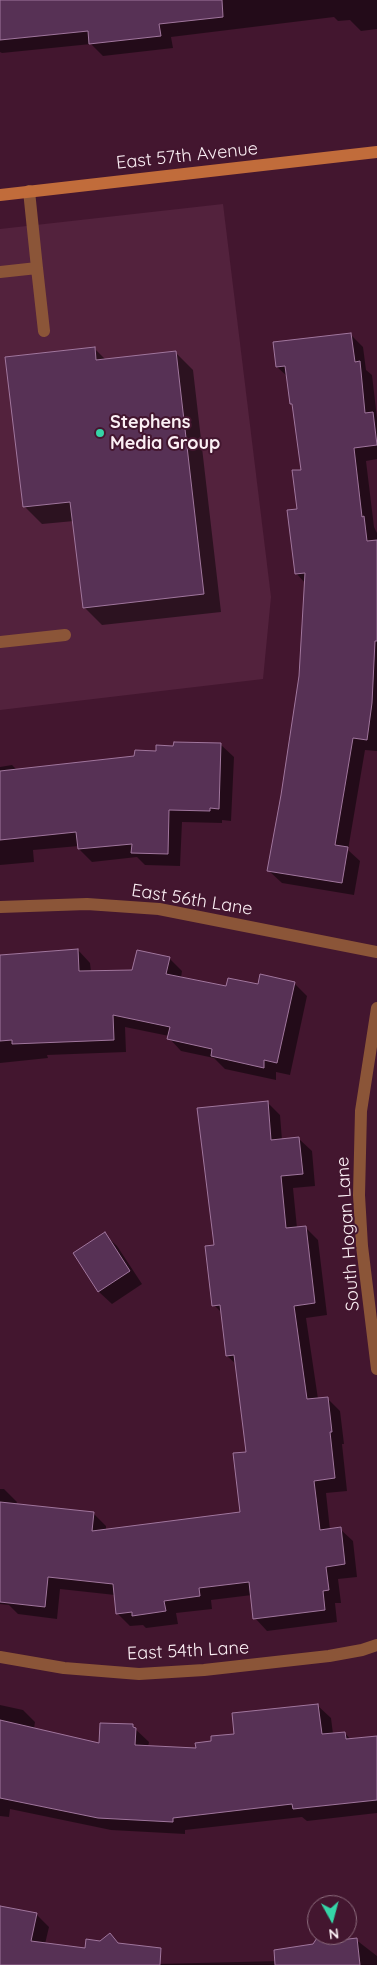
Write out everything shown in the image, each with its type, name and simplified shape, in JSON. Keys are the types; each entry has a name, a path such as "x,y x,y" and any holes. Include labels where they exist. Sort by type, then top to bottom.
{"main road":[{"name":"East 57th Avenue","path":"0,194 377,152"}],"street":[{"path":"29,191 44,331"},
{"path":"0,272 37,268"},
{"path":"0,642 65,635"},
{"name":"East 56th Lane","path":"0,907 87,904 160,909 377,952"},
{"name":"South Hogan Lane","path":"377,1008 366,1076 359,1145 362,1246 377,1369"},
{"name":"East 54th Lane","path":"0,1657 64,1668 139,1674 204,1670 329,1656 362,1650 377,1645"}],"shaded area":[{"path":"223,204 271,597 263,679 0,710 0,229"}],"building":[{"path":"0,0 222,0 223,17 159,24 161,36 89,44 88,31 0,40"},
{"path":"351,333 355,362 360,361 365,413 373,412 377,445 354,448 362,517 364,516 367,541 377,540 377,641 375,641 372,703 367,740 353,738 335,845 348,847 342,883 267,871 281,795 299,676 305,573 295,574 287,510 297,509 292,470 301,470 292,404 290,404 285,366 276,367 273,342"},
{"name":"Stephens Media Group","path":"95,347 96,360 176,351 204,594 83,608 70,502 23,507 5,357"},
{"path":"174,742 221,743 219,809 210,808 210,811 169,810 168,854 131,853 132,844 78,849 76,832 0,840 0,771 134,756 135,750 156,751 156,745 173,746"},
{"path":"78,949 79,971 132,970 137,950 170,957 166,974 226,986 228,978 258,984 260,974 295,982 277,1063 264,1060 264,1068 211,1056 212,1049 167,1039 170,1027 113,1015 114,1040 12,1044 12,1040 0,1041 0,955"},
{"path":"268,1101 271,1140 299,1137 303,1174 281,1176 286,1228 306,1226 315,1303 294,1306 307,1399 328,1397 335,1478 314,1481 320,1530 341,1527 345,1564 326,1567 329,1590 323,1591 325,1610 253,1619 249,1582 199,1588 200,1596 164,1601 166,1611 132,1616 132,1612 116,1614 113,1584 48,1577 45,1607 0,1602 0,1502 94,1512 92,1531 240,1512 233,1453 246,1452 234,1355 226,1356 220,1305 212,1306 205,1246 214,1245 197,1108"},
{"path":"105,1232 130,1271 98,1292 73,1253"},
{"path":"318,1704 322,1734 345,1732 346,1739 377,1736 377,1800 293,1809 292,1804 173,1818 173,1822 98,1818 0,1798 0,1720 99,1743 100,1723 133,1724 133,1727 136,1728 135,1745 196,1748 195,1743 211,1741 211,1736 234,1734 232,1713"},
{"path":"0,1906 37,1913 31,1941 85,1948 86,1939 100,1941 110,1933 118,1943 161,1948 160,1965 0,1965"},
{"path":"357,1938 360,1965 275,1965 274,1950 307,1945 357,1945"}],"place":[{"name":"Stephens Media Group","path":"100,433"}]}
